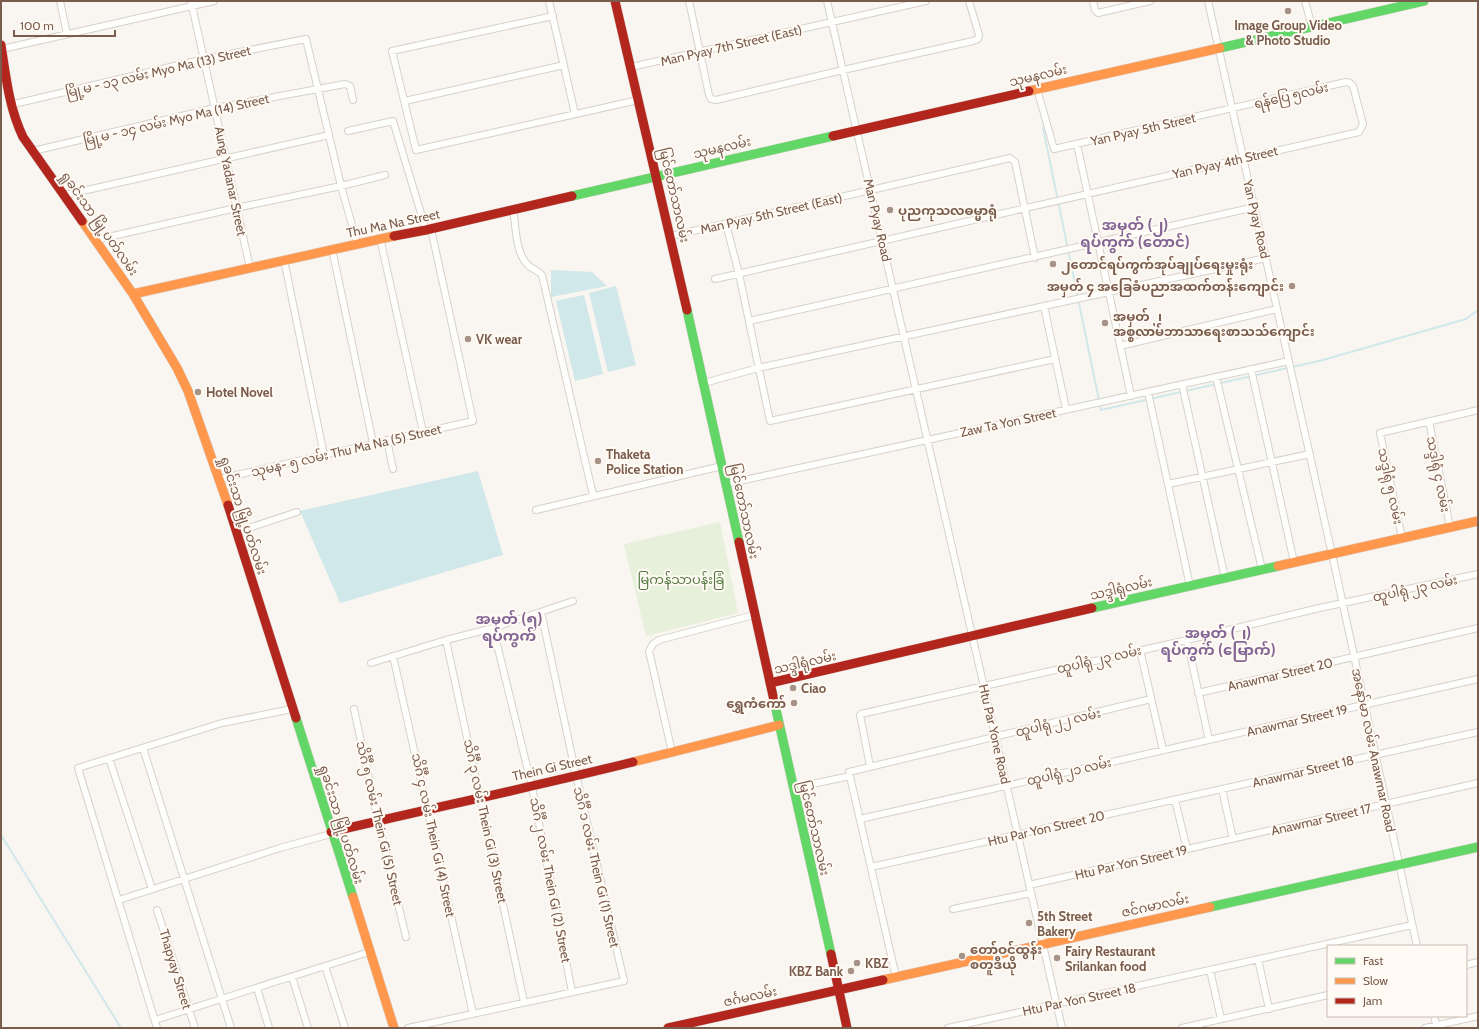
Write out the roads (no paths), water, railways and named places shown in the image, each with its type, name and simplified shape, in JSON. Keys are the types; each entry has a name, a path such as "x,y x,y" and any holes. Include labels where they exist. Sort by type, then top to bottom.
{"street":[{"path":"60,1 67,34"},
{"path":"1,47 67,34 192,3 214,1"},
{"path":"550,1 575,114"},
{"name":"မြင်တော်သာလမ်း","path":"615,1 671,236 847,1028"},
{"path":"689,1 711,99 716,100 978,39 979,35 969,1"},
{"name":"Man Pyay Road","path":"828,1 928,440"},
{"name":"Man Pyay 7th Street (East)","path":"631,67 926,1"},
{"path":"1092,1 1095,10 1098,12 1150,1"},
{"name":"Yan Pyay Road","path":"1208,1 1332,554"},
{"path":"1305,1 1312,26"},
{"name":"သုမနလမ်း","path":"657,175 1219,48 1402,4 1424,1"},
{"name":"Aung Yadanar Street","path":"192,3 250,268"},
{"path":"553,16 392,51 416,150 638,100"},
{"name":"မြို့မ - ၁၃ လမ်း Myo Ma (13) Street","path":"10,105 204,59 306,39 318,88"},
{"name":"ရှုခင်းသာ မြို့ပတ်လမ်း","path":"1,47 14,121 33,151 133,294 177,368 220,479 394,1028"},
{"path":"405,101 564,65"},
{"name":"ရန်ပြေ ၅လမ်း","path":"1232,108 1350,83 1353,86 1363,124 1362,128"},
{"name":"မြို့မ - ၁၄ လမ်း Myo Ma (14) Street","path":"33,151 215,108 318,88 348,84 353,100"},
{"path":"318,88 357,243"},
{"name":"Yan Pyay 5th Street","path":"1037,89 1054,149 1232,108"},
{"path":"348,131 393,121 428,229"},
{"name":"Yan Pyay 4th Street","path":"715,279 1359,132 1362,128"},
{"path":"65,195 329,135"},
{"path":"1077,144 1131,396"},
{"name":"Man Pyay 5th Street (East)","path":"671,236 1012,158 1015,162 1025,209"},
{"path":"95,240 342,186 385,174"},
{"name":"Thu Ma Na Street","path":"133,294 357,243 428,229 657,175"},
{"path":"749,321 893,288 1035,258 1255,207"},
{"path":"514,209 519,245 524,260 542,275 593,495"},
{"path":"1025,209 1035,258"},
{"path":"726,224 739,274 770,421 1055,359"},
{"name":"သုမန- ၅ လမ်း Thu Ma Na (5) Street","path":"220,479 473,421 428,229"},
{"path":"380,238 423,432"},
{"path":"332,249 374,443"},
{"path":"704,383 758,368 1266,258"},
{"path":"284,260 324,455"},
{"path":"1044,306 1066,409"},
{"path":"1120,346 1278,309"},
{"name":"Zaw Ta Yon Street","path":"726,484 1289,361"},
{"path":"1251,369 1294,562"},
{"path":"1216,377 1240,469 1262,569"},
{"path":"1182,384 1225,578"},
{"path":"1148,392 1190,586"},
{"path":"1429,421 1478,410"},
{"name":"သဒ္ဒါရုံ ၅ လမ်း","path":"1402,538 1380,433 1429,421"},
{"name":"သဒ္ဒါရုံ ၄ လမ်း","path":"1429,421 1450,527"},
{"path":"387,440 393,469"},
{"name":"Htu Par Yone Road","path":"928,440 1062,1028"},
{"path":"1168,484 1310,454"},
{"path":"536,510 593,495 722,466"},
{"path":"237,532 297,512"},
{"name":"သဒ္ဒါရုံလမ်း","path":"770,683 972,635 1478,521"},
{"name":"အနော်မာ လမ်း Anawmar Road","path":"1332,554 1412,925 1418,945"},
{"name":"ထူပါရုံ ၂၃ လမ်း","path":"870,766 860,714 1343,603 1478,574"},
{"path":"371,663 446,640 493,628 573,601"},
{"name":"သိင်္ဂီ ၁ လမ်း Thein Gi (1) Street","path":"542,612 576,775 624,981 572,992"},
{"path":"672,752 649,651 653,644 659,640 754,615"},
{"name":"သိင်္ဂီ ၂ လမ်း Thein Gi (2) Street","path":"493,628 532,787 572,992"},
{"name":"Anawmar Street 20","path":"1198,693 1478,628"},
{"name":"သိင်္ဂီ ၃ လမ်း Thein Gi (3) Street","path":"446,640 481,796 524,1002"},
{"path":"1187,640 1209,740"},
{"path":"1140,650 1162,750"},
{"name":"သိင်္ဂီ ၄ လမ်း Thein Gi (4) Street","path":"393,656 473,1014"},
{"name":"Anawmar Street 19","path":"1209,740 1478,678"},
{"name":"ထူပါရုံ ၂၂ လမ်း","path":"793,788 849,774 870,766 1151,699"},
{"path":"157,1028 78,768 222,723 292,709"},
{"name":"သိင်္ဂီ ၅ လမ်း Thein Gi (5) Street","path":"354,709 378,821 406,937"},
{"name":"Thein Gi Street","path":"331,833 481,796 532,787 779,725"},
{"name":"Anawmar Street 18","path":"1222,789 1478,732"},
{"name":"ထူပါရုံ ၂၁ လမ်း","path":"860,819 1209,740"},
{"path":"143,748 231,1028"},
{"path":"109,758 152,889"},
{"path":"849,774 896,977"},
{"name":"Anawmar Street 17","path":"1233,839 1478,783"},
{"path":"1222,789 1233,839"},
{"name":"Htu Par Yon Street 20","path":"871,867 1222,789"},
{"path":"1175,800 1186,849"},
{"path":"119,900 331,833"},
{"name":"Htu Par Yon Street 19","path":"1029,885 1233,839"},
{"name":"ဇင်ဂမာလမ်း","path":"838,990 1042,943 1478,847"},
{"path":"953,909 1031,893"},
{"name":"Thapyay Street","path":"158,910 194,1028"},
{"name":"Htu Par Yon Street 18","path":"948,1028 1412,925"},
{"path":"155,1020 369,952"},
{"path":"1258,959 1269,1008"},
{"path":"1467,965 1478,962"},
{"path":"325,966 345,1028"},
{"path":"1210,970 1221,1019"},
{"path":"292,977 308,1028"},
{"path":"256,988 269,1028"},
{"name":"ဇင်္ဂမလမ်း","path":"669,1028 838,990"},
{"path":"408,1028 572,992"},
{"path":"1182,1028 1327,995"},
{"path":"1426,1028 1437,1027 1478,1016"},
{"path":"1434,1017 1437,1027"}],"water":[{"path":"551,270 592,272 607,286 551,297"},
{"path":"616,286 636,365 608,372 589,293"},
{"path":"584,295 603,374 575,381 556,301"},
{"path":"478,471 503,555 340,603 300,511"}],"waterway":[{"path":"1043,128 1101,410 1323,360 1466,319 1478,310"},
{"path":"1,835 121,1028"}],"place":[{"name":"Image Group Video & Photo Studio","path":"1288,11"},
{"name":"ပုညကုသလဓမ္မာရုံ","path":"890,210"},
{"name":"၂တောင်ရပ်ကွက်အုပ်ချုပ်ရေးမှုးရုံး","path":"1053,264"},
{"name":"အမှတ် ၄ အခြေခံပညာအထက်တန်းကျောင်း","path":"1292,286"},
{"name":"အမှတ် ၂ အစ္စလာမ်ဘာသာရေးစာသသ်ကျောင်း","path":"1105,323"},
{"name":"VK wear","path":"468,339"},
{"name":"Hotel Novel","path":"198,392"},
{"name":"Thaketa Police Station","path":"598,461"},
{"name":"Ciao","path":"793,688"},
{"name":"ရွှေကံကော်","path":"794,703"},
{"name":"5th Street Bakery","path":"1029,923"},
{"name":"တော်ဝင်ထွန်း စတူဒီယို","path":"962,956"},
{"name":"Fairy Restaurant Srilankan food","path":"1057,958"},
{"name":"KBZ","path":"857,963"},
{"name":"KBZ Bank","path":"851,971"}],"district":[{"name":"အမှတ် (၂) ရပ်ကွက် (တောင်)","path":"1135,234"},
{"name":"အမှတ် (၅) ရပ်ကွက်","path":"509,628"},
{"name":"အမှတ် (၂) ရပ်ကွက် (မြောက်)","path":"1218,642"}],"park label":[{"name":"မြကန်သာပန်းခြံ","path":"681,579"}]}
